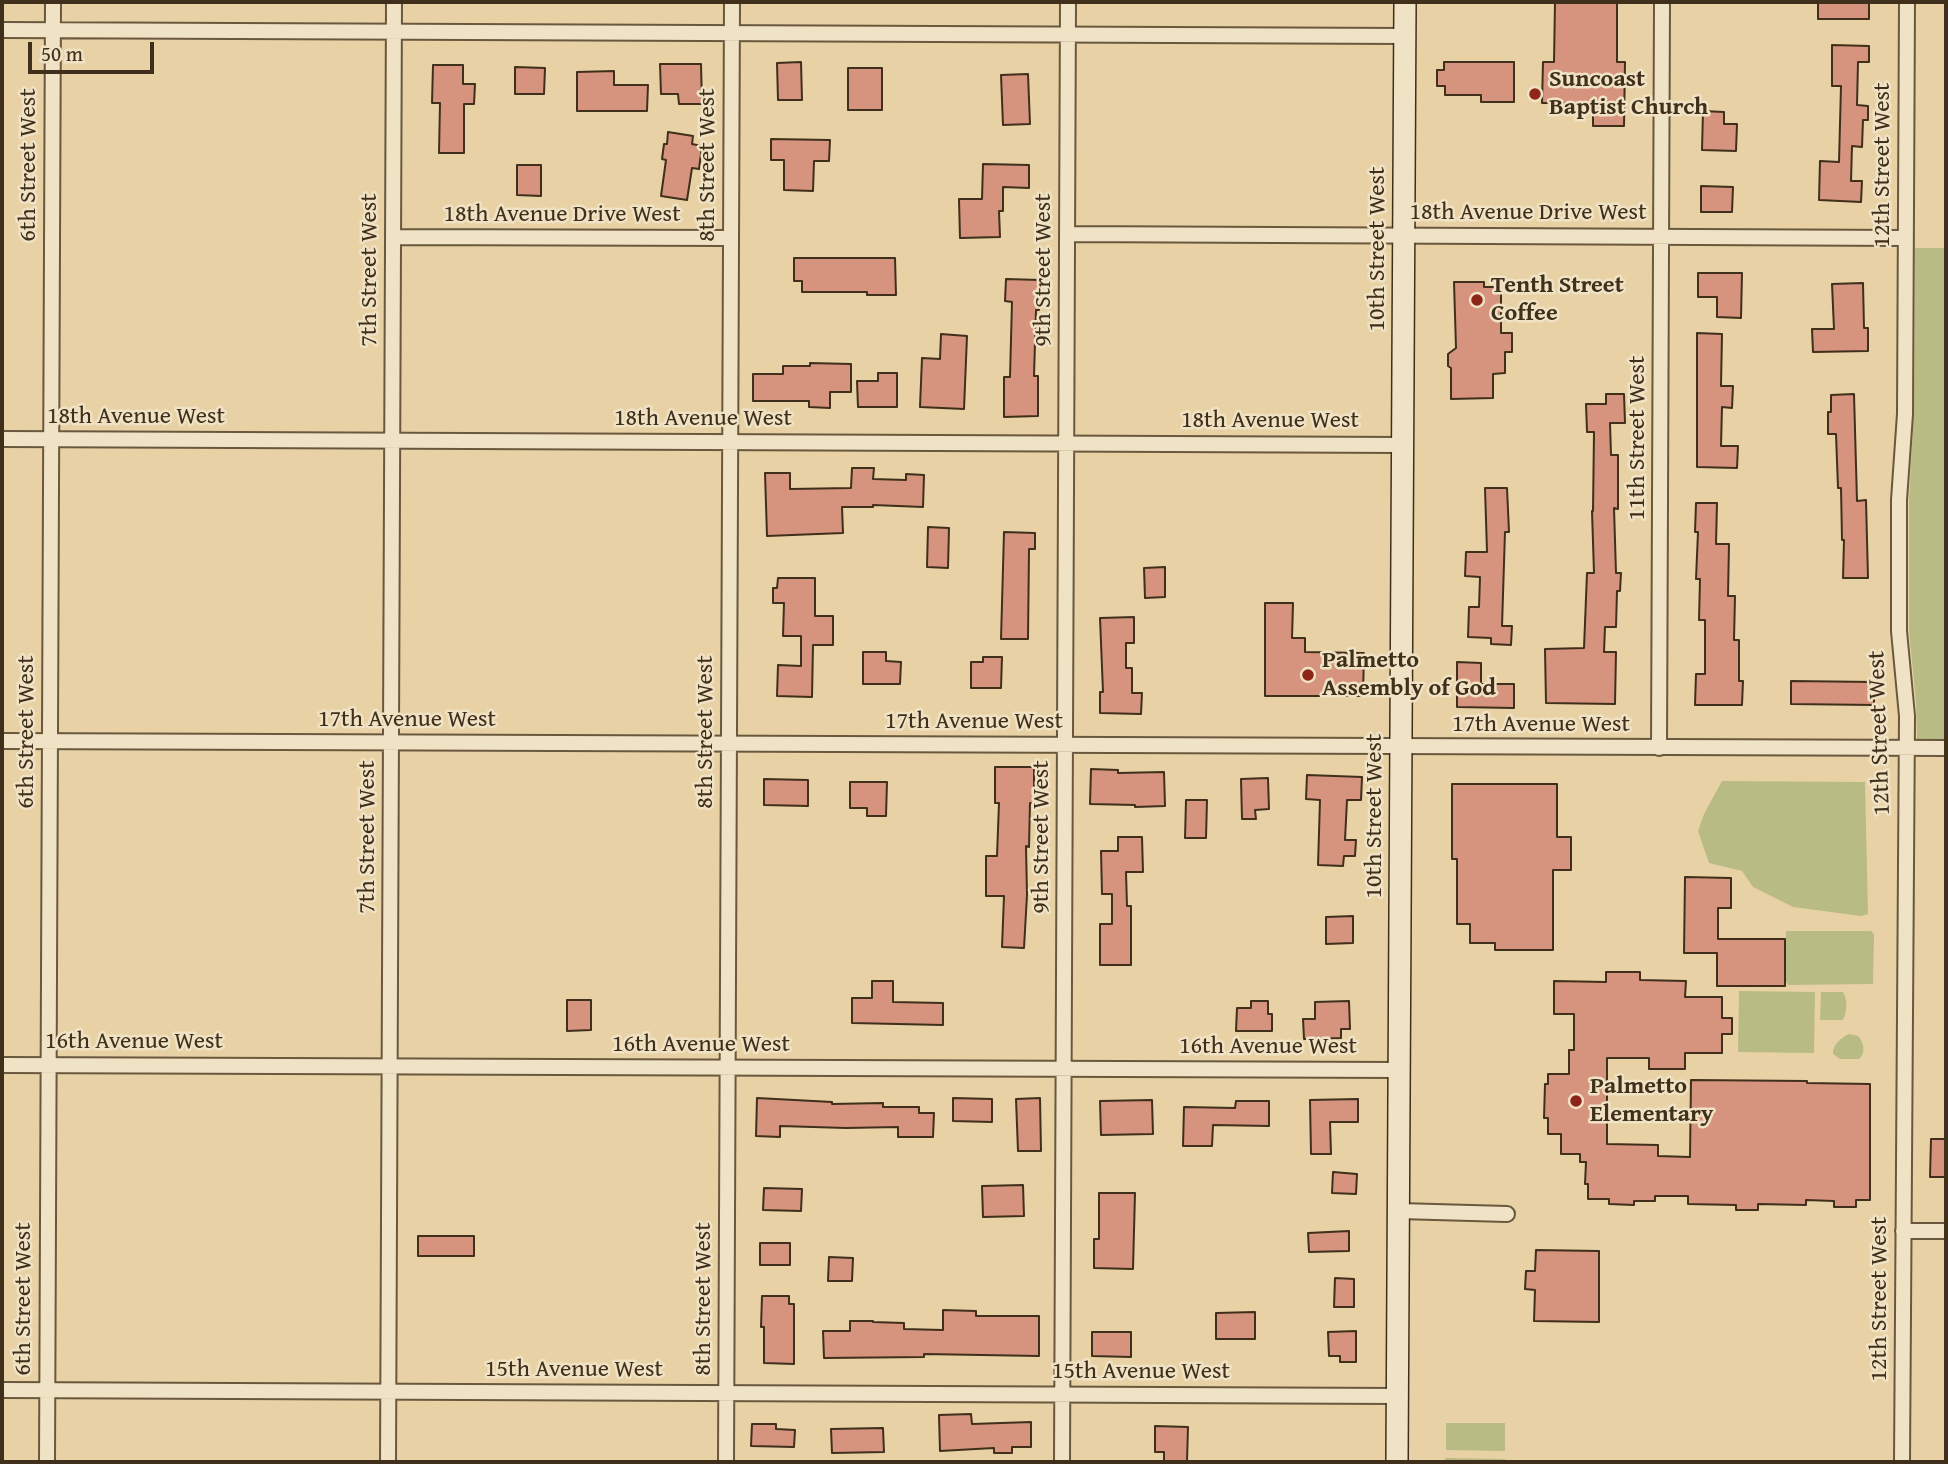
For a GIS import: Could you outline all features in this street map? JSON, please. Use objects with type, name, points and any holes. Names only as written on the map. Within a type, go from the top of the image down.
[{"type":"street","name":"6th Street West","points":[[47,1462],[52,2]]},
{"type":"street","name":"7th Street West","points":[[388,1462],[394,2]]},
{"type":"street","name":"8th Street West","points":[[726,1462],[732,2]]},
{"type":"street","name":"9th Street West","points":[[1062,1462],[1068,2]]},
{"type":"street","name":"10th Street West","points":[[1397,1462],[1405,2]]},
{"type":"street","name":"11th Street West","points":[[1659,748],[1662,2]]},
{"type":"street","name":"12th Street West","points":[[1902,1462],[1907,702],[1899,631],[1899,500],[1905,414],[1907,2]]},
{"type":"street","points":[[2,30],[1405,36]]},
{"type":"street","name":"18th Avenue Drive West","points":[[1067,234],[1905,238]]},
{"type":"street","name":"18th Avenue Drive West","points":[[393,237],[731,238]]},
{"type":"street","name":"18th Avenue West","points":[[2,439],[1403,445]]},
{"type":"street","name":"17th Avenue West","points":[[2,741],[1946,748]]},
{"type":"street","name":"16th Avenue West","points":[[2,1065],[1399,1070]]},
{"type":"street","points":[[1399,1212],[1507,1214]]},
{"type":"street","points":[[1903,1231],[1946,1231]]},
{"type":"street","name":"15th Avenue West","points":[[2,1390],[1397,1396]]},
{"type":"green space","points":[[1915,248],[1946,248],[1946,740],[1917,739],[1909,631]]},
{"type":"green space","points":[[1722,781],[1865,782],[1868,914],[1861,916],[1793,907],[1753,887],[1742,871],[1709,863],[1698,831]]},
{"type":"green space","points":[[1786,931],[1871,931],[1874,934],[1873,984],[1788,985],[1785,980]]},
{"type":"green space","points":[[1739,991],[1815,992],[1814,1053],[1738,1052]]},
{"type":"green space","points":[[1821,992],[1843,992],[1846,1006],[1843,1020],[1820,1020]]},
{"type":"green space","points":[[1849,1034],[1858,1036],[1862,1041],[1863,1051],[1859,1059],[1840,1059],[1833,1054],[1836,1045]]},
{"type":"green space","points":[[1446,1423],[1505,1423],[1505,1451],[1446,1450]]},
{"type":"green space","points":[[1445,1458],[1505,1459],[1505,1462],[1445,1462]]},
{"type":"building","points":[[1555,2],[1617,2],[1617,62],[1625,62],[1624,126],[1593,126],[1593,103],[1542,103],[1543,62],[1554,62]]},
{"type":"building","points":[[1818,2],[1869,2],[1869,19],[1818,19]]},
{"type":"building","points":[[1832,45],[1869,46],[1869,62],[1858,62],[1857,105],[1868,106],[1868,120],[1863,120],[1862,147],[1852,146],[1851,181],[1862,181],[1861,202],[1819,200],[1820,161],[1839,162],[1841,86],[1832,86]]},
{"type":"building","points":[[801,62],[802,100],[778,100],[777,63]]},
{"type":"building","points":[[1444,62],[1514,62],[1514,102],[1481,102],[1481,95],[1445,95],[1445,86],[1437,86],[1437,70],[1444,70]]},
{"type":"building","points":[[660,64],[701,64],[702,104],[679,104],[678,94],[661,94]]},
{"type":"building","points":[[433,65],[463,65],[463,84],[475,84],[474,104],[464,104],[464,153],[439,153],[440,103],[432,103]]},
{"type":"building","points":[[515,67],[545,68],[544,94],[515,94]]},
{"type":"building","points":[[848,68],[882,68],[882,110],[848,110]]},
{"type":"building","points":[[614,71],[614,85],[648,85],[647,111],[577,111],[577,72]]},
{"type":"building","points":[[1028,74],[1030,124],[1003,125],[1001,75]]},
{"type":"building","points":[[1703,111],[1724,112],[1724,124],[1737,124],[1736,151],[1702,150]]},
{"type":"building","points":[[668,132],[693,136],[692,144],[702,146],[699,169],[692,168],[687,200],[661,196],[666,160],[662,159]]},
{"type":"building","points":[[771,139],[830,140],[829,161],[814,161],[813,191],[784,190],[784,160],[771,160]]},
{"type":"building","points":[[983,164],[1029,165],[1029,188],[1003,187],[1003,211],[999,211],[1000,237],[960,238],[959,199],[982,199]]},
{"type":"building","points":[[517,165],[541,165],[541,196],[517,195]]},
{"type":"building","points":[[1701,186],[1733,187],[1732,212],[1701,212]]},
{"type":"building","points":[[794,258],[895,258],[896,295],[802,292],[802,281],[794,281]]},
{"type":"building","points":[[1698,273],[1742,273],[1741,318],[1717,317],[1717,297],[1698,297]]},
{"type":"building","points":[[1006,279],[1040,280],[1039,310],[1036,310],[1034,376],[1038,376],[1038,416],[1004,417],[1004,377],[1010,377],[1012,302],[1005,301]]},
{"type":"building","points":[[1454,282],[1484,282],[1484,287],[1501,287],[1501,333],[1512,333],[1512,352],[1505,352],[1505,373],[1493,374],[1493,398],[1451,399],[1448,354],[1456,348]]},
{"type":"building","points":[[1863,283],[1864,328],[1868,328],[1868,351],[1813,352],[1812,329],[1834,329],[1832,284]]},
{"type":"building","points":[[1697,333],[1722,334],[1721,386],[1733,386],[1732,408],[1722,407],[1721,446],[1738,446],[1737,468],[1697,467]]},
{"type":"building","points":[[941,334],[967,336],[964,409],[920,407],[922,358],[940,359]]},
{"type":"building","points":[[810,363],[851,364],[851,392],[830,392],[830,408],[809,407],[809,401],[753,401],[753,374],[783,374],[783,366],[810,366]]},
{"type":"building","points":[[878,373],[897,373],[897,407],[858,407],[857,381],[878,381]]},
{"type":"building","points":[[1606,394],[1624,394],[1625,423],[1610,423],[1611,455],[1618,455],[1618,509],[1614,508],[1616,573],[1621,573],[1620,591],[1617,591],[1616,627],[1605,627],[1604,652],[1616,652],[1615,704],[1546,703],[1545,649],[1584,648],[1587,573],[1594,573],[1594,432],[1587,432],[1586,404],[1606,404]]},
{"type":"building","points":[[1854,394],[1857,501],[1866,500],[1868,578],[1843,578],[1844,540],[1836,434],[1828,434],[1831,395]]},
{"type":"building","points":[[852,468],[874,468],[873,479],[906,480],[906,474],[924,475],[923,507],[842,507],[843,533],[767,536],[765,473],[790,473],[790,489],[851,488]]},
{"type":"building","points":[[1485,488],[1507,488],[1509,532],[1505,532],[1502,626],[1512,626],[1511,645],[1491,644],[1491,638],[1468,637],[1469,607],[1479,607],[1480,577],[1465,576],[1466,552],[1487,552]]},
{"type":"building","points":[[1696,503],[1717,503],[1716,544],[1729,544],[1728,596],[1735,596],[1734,640],[1739,640],[1739,681],[1743,681],[1742,705],[1695,705],[1696,674],[1705,674],[1705,620],[1699,620],[1700,579],[1696,579]]},
{"type":"building","points":[[928,527],[949,528],[948,568],[927,567]]},
{"type":"building","points":[[1004,532],[1035,533],[1035,549],[1029,549],[1028,639],[1001,639]]},
{"type":"building","points":[[1165,567],[1165,597],[1145,598],[1144,568]]},
{"type":"building","points":[[778,578],[815,578],[815,616],[833,616],[833,645],[813,645],[812,697],[777,696],[778,665],[801,666],[801,636],[783,636],[784,603],[773,603],[773,588],[777,588]]},
{"type":"building","points":[[1265,603],[1293,603],[1292,638],[1305,638],[1305,652],[1364,653],[1363,696],[1265,696]]},
{"type":"building","points":[[1134,617],[1134,643],[1126,643],[1126,668],[1132,668],[1132,693],[1142,693],[1141,714],[1100,713],[1100,692],[1103,692],[1100,618]]},
{"type":"building","points":[[863,652],[886,652],[886,661],[901,662],[900,684],[863,684]]},
{"type":"building","points":[[983,657],[1002,657],[1001,688],[971,688],[971,662],[983,662]]},
{"type":"building","points":[[1457,662],[1481,663],[1481,684],[1514,684],[1514,708],[1457,707]]},
{"type":"building","points":[[1791,681],[1874,682],[1874,705],[1791,704]]},
{"type":"building","points":[[995,767],[1034,767],[1034,803],[1030,803],[1029,847],[1026,846],[1024,948],[1002,947],[1004,896],[986,896],[986,856],[997,856],[999,803],[995,803]]},
{"type":"building","points":[[1091,769],[1118,770],[1118,773],[1164,772],[1165,806],[1090,804]]},
{"type":"building","points":[[1307,775],[1362,777],[1361,800],[1347,800],[1345,840],[1356,840],[1355,856],[1344,856],[1343,866],[1318,865],[1320,800],[1306,799]]},
{"type":"building","points":[[1268,778],[1269,809],[1255,810],[1256,819],[1242,819],[1241,779]]},
{"type":"building","points":[[764,779],[808,780],[808,806],[764,805]]},
{"type":"building","points":[[850,782],[887,782],[886,816],[867,816],[867,808],[850,808]]},
{"type":"building","points":[[1452,784],[1557,784],[1557,837],[1571,837],[1571,870],[1553,870],[1553,950],[1495,950],[1495,943],[1470,943],[1470,924],[1457,924],[1457,859],[1452,859]]},
{"type":"building","points":[[1186,800],[1207,800],[1206,838],[1185,838]]},
{"type":"building","points":[[1118,837],[1142,837],[1143,872],[1126,872],[1127,906],[1131,906],[1131,965],[1100,965],[1100,924],[1112,924],[1112,894],[1102,894],[1101,851],[1118,851]]},
{"type":"building","points":[[1685,877],[1731,878],[1731,908],[1718,908],[1718,939],[1785,939],[1785,986],[1717,986],[1717,953],[1684,953]]},
{"type":"building","points":[[1353,916],[1353,943],[1326,944],[1326,917]]},
{"type":"building","name":"Palmetto Elementary","points":[[1606,972],[1640,972],[1640,980],[1686,981],[1685,997],[1722,997],[1722,1018],[1732,1018],[1732,1034],[1722,1034],[1722,1053],[1685,1053],[1685,1069],[1649,1069],[1649,1058],[1607,1058],[1607,1144],[1658,1145],[1658,1156],[1690,1157],[1691,1080],[1870,1084],[1870,1200],[1856,1200],[1856,1207],[1834,1207],[1834,1201],[1806,1200],[1806,1205],[1758,1204],[1758,1210],[1736,1210],[1736,1205],[1688,1204],[1688,1196],[1655,1196],[1655,1201],[1634,1201],[1634,1205],[1609,1204],[1609,1199],[1588,1199],[1588,1184],[1585,1184],[1586,1162],[1580,1162],[1580,1154],[1561,1154],[1561,1134],[1548,1134],[1548,1118],[1544,1118],[1545,1084],[1548,1084],[1548,1074],[1569,1074],[1569,1050],[1574,1050],[1574,1014],[1554,1014],[1554,981],[1606,982]]},
{"type":"building","points":[[872,981],[893,981],[893,1002],[943,1003],[943,1025],[852,1023],[852,998],[872,998]]},
{"type":"building","points":[[567,1000],[591,1000],[591,1030],[567,1031]]},
{"type":"building","points":[[1251,1001],[1268,1001],[1268,1014],[1272,1014],[1272,1031],[1236,1031],[1237,1008],[1251,1008]]},
{"type":"building","points":[[1349,1001],[1350,1029],[1341,1029],[1341,1038],[1304,1039],[1303,1019],[1315,1019],[1315,1002]]},
{"type":"building","points":[[757,1098],[919,1107],[919,1113],[934,1113],[933,1137],[898,1137],[898,1127],[780,1126],[780,1137],[756,1136]]},
{"type":"building","points":[[953,1098],[992,1099],[992,1122],[953,1121]]},
{"type":"building","points":[[1040,1098],[1041,1151],[1018,1151],[1016,1099]]},
{"type":"building","points":[[1358,1099],[1358,1122],[1330,1122],[1331,1154],[1311,1154],[1310,1100]]},
{"type":"building","points":[[1152,1100],[1153,1134],[1101,1135],[1100,1101]]},
{"type":"building","points":[[1236,1101],[1269,1101],[1269,1126],[1213,1125],[1212,1146],[1183,1146],[1184,1107],[1235,1108]]},
{"type":"building","points":[[1931,1139],[1946,1139],[1946,1177],[1930,1177]]},
{"type":"building","points":[[1333,1172],[1357,1174],[1356,1194],[1332,1193]]},
{"type":"building","points":[[1023,1185],[1024,1216],[983,1217],[982,1186]]},
{"type":"building","points":[[764,1188],[802,1189],[801,1211],[763,1210]]},
{"type":"building","points":[[1099,1193],[1135,1193],[1133,1269],[1094,1268],[1094,1239],[1099,1239]]},
{"type":"building","points":[[1349,1231],[1349,1251],[1309,1252],[1308,1233]]},
{"type":"building","points":[[418,1236],[474,1236],[474,1256],[418,1256]]},
{"type":"building","points":[[760,1243],[790,1243],[790,1265],[760,1265]]},
{"type":"building","points":[[1536,1250],[1599,1251],[1599,1322],[1534,1321],[1535,1290],[1525,1289],[1526,1271],[1535,1271]]},
{"type":"building","points":[[829,1257],[853,1258],[852,1281],[828,1281]]},
{"type":"building","points":[[1335,1278],[1354,1279],[1354,1307],[1334,1307]]},
{"type":"building","points":[[762,1296],[789,1296],[789,1304],[794,1304],[794,1364],[764,1363]]},
{"type":"building","points":[[943,1310],[976,1311],[976,1316],[1039,1316],[1039,1356],[924,1354],[924,1357],[824,1358],[823,1331],[850,1331],[850,1321],[904,1323],[904,1329],[943,1330]]},
{"type":"building","points":[[1255,1312],[1255,1339],[1216,1339],[1216,1313]]},
{"type":"building","points":[[1356,1331],[1356,1362],[1340,1362],[1340,1356],[1329,1356],[1328,1332]]},
{"type":"building","points":[[1092,1332],[1131,1332],[1131,1357],[1092,1356]]},
{"type":"building","points":[[971,1414],[972,1424],[1031,1422],[1031,1447],[1012,1447],[1012,1453],[994,1453],[994,1448],[940,1451],[939,1415]]},
{"type":"building","points":[[752,1424],[776,1424],[776,1429],[795,1430],[794,1447],[751,1446]]},
{"type":"building","points":[[1155,1426],[1188,1427],[1187,1462],[1164,1462],[1164,1452],[1155,1452]]},
{"type":"building","points":[[883,1428],[884,1452],[832,1453],[831,1429]]},
{"type":"place","name":"Suncoast Baptist Church","points":[[1535,94]]},
{"type":"place","name":"Tenth Street Coffee","points":[[1477,300]]},
{"type":"place","name":"Palmetto Assembly of God","points":[[1308,675]]},
{"type":"place","name":"Palmetto Elementary","points":[[1576,1101]]}]
